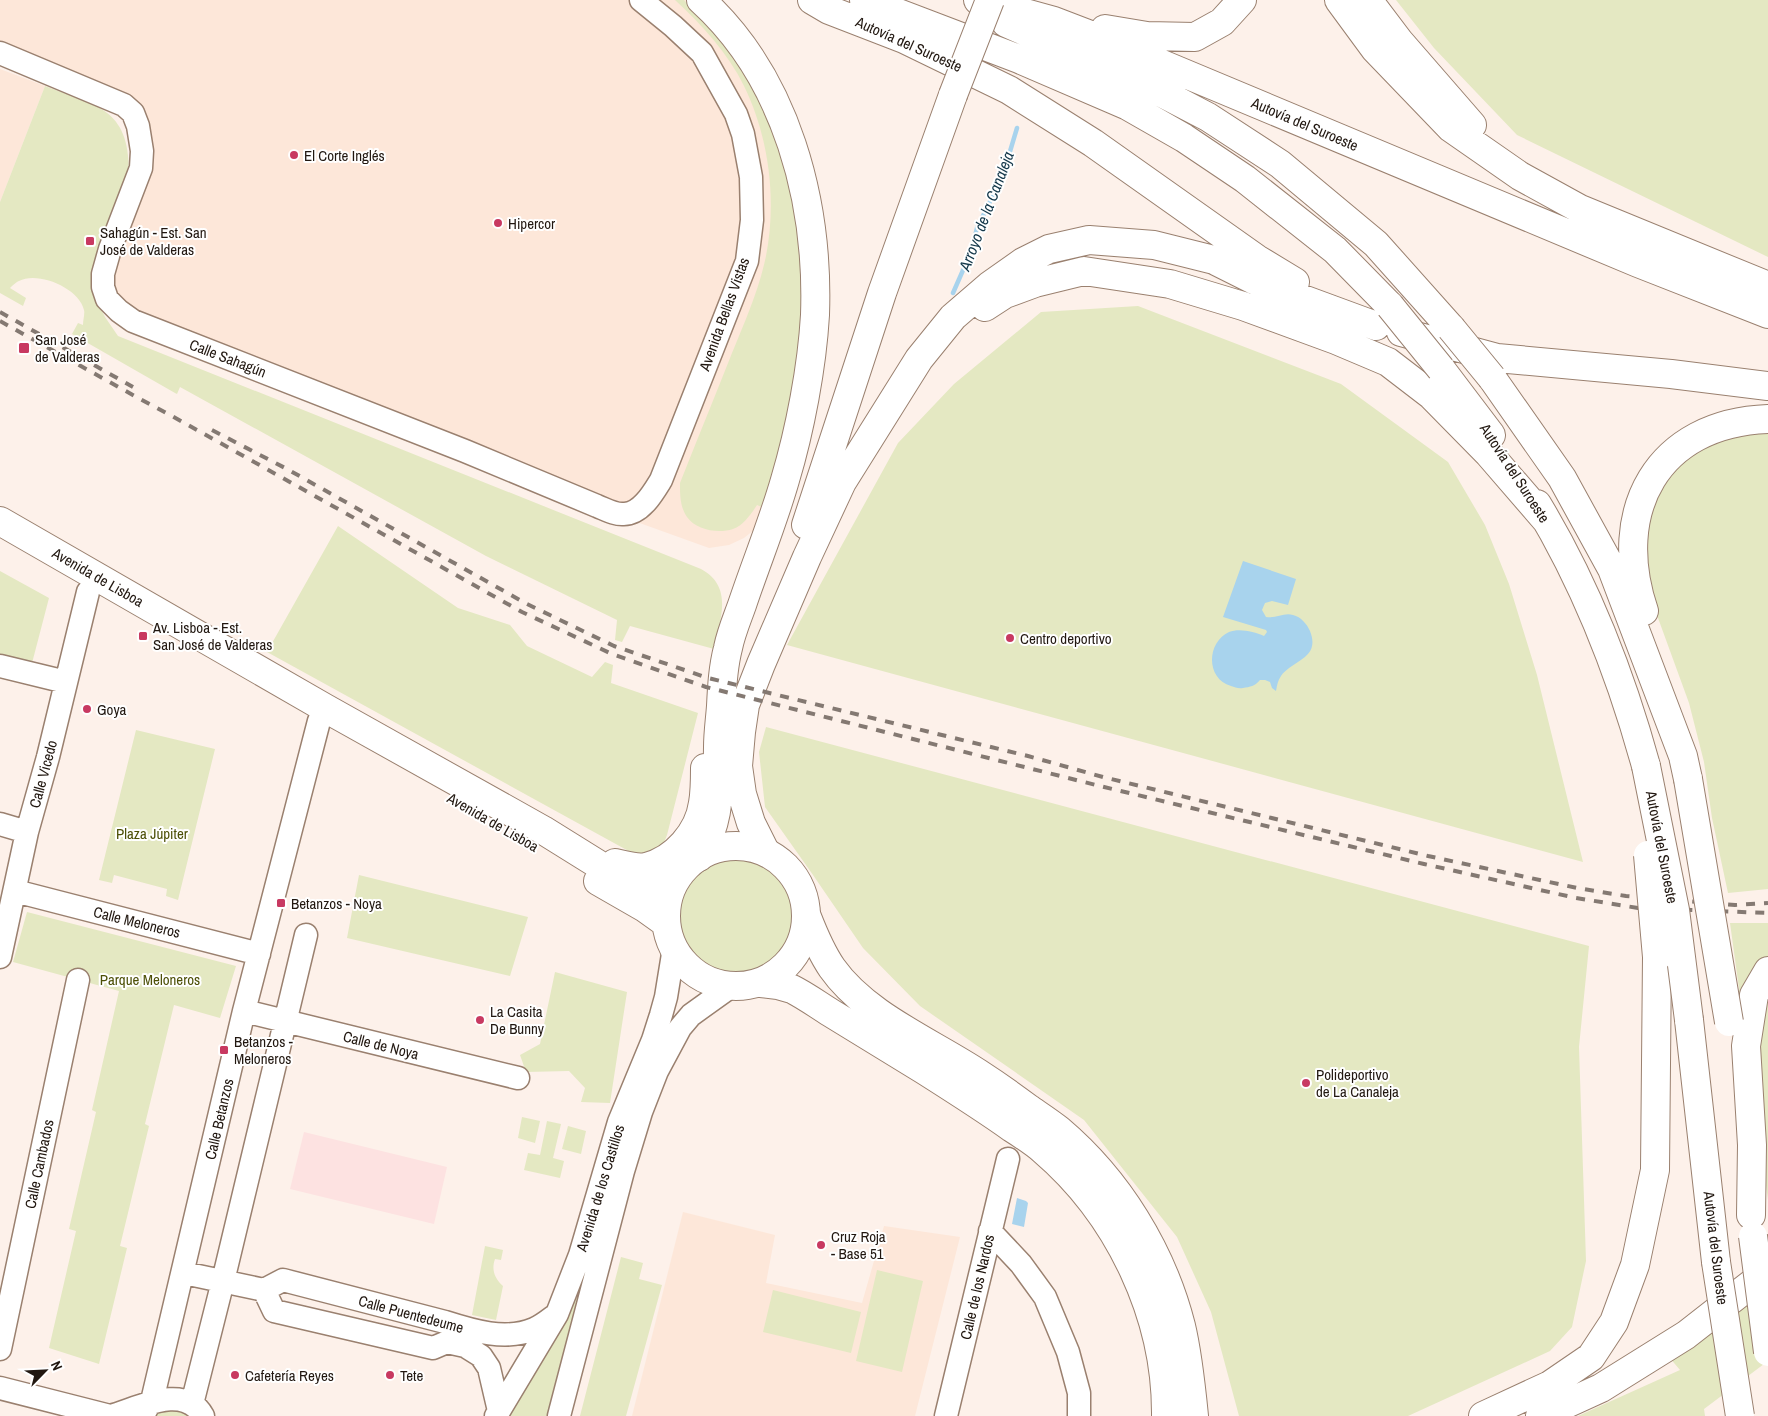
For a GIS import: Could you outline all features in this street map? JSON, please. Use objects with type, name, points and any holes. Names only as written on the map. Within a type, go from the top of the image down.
[{"type":"main road","points":[[699,857],[710,836],[718,806],[720,696],[728,646],[790,463],[809,376],[814,315],[814,281],[809,213],[801,173],[786,124],[765,83],[742,46],[701,0]]},
{"type":"main road","name":"Autovía del Suroeste","points":[[812,0],[829,10],[904,39],[1009,90],[1093,143],[1256,259],[1312,293],[1383,316],[1497,358],[1670,374],[1768,386]]},
{"type":"main road","name":"Autovía del Suroeste","points":[[864,0],[1019,59],[1136,110],[1184,138],[1245,179],[1335,250],[1383,316],[1441,368],[1510,460],[1546,520],[1576,576],[1621,683],[1646,766],[1675,910],[1716,1262],[1740,1416]]},
{"type":"main road","points":[[959,0],[1139,81],[1208,117],[1280,164],[1376,244],[1451,328],[1492,378],[1562,478],[1612,570],[1685,768]]},
{"type":"main road","name":"Autovía del Suroeste","points":[[978,0],[1054,21],[1114,44],[1628,259],[1768,314]]},
{"type":"main road","points":[[761,664],[782,590],[805,529],[882,292],[953,95],[990,0]]},
{"type":"main road","points":[[1340,0],[1375,49],[1451,128],[1520,176],[1580,209],[1768,286]]},
{"type":"main road","points":[[1368,0],[1399,41],[1475,128],[1580,209]]},
{"type":"main road","points":[[1054,21],[1148,36],[1195,37],[1222,22],[1241,1]]},
{"type":"main road","points":[[765,851],[751,823],[742,794],[738,766],[740,732],[745,705],[807,557],[842,482],[919,359],[953,317],[990,286],[1023,262],[1049,249],[1089,240],[1154,244],[1214,260],[1262,284],[1383,316]]},
{"type":"main road","points":[[919,359],[975,313],[1005,294],[1035,282],[1084,271],[1170,284],[1243,306],[1336,340],[1388,362],[1432,395],[1489,454],[1546,520]]},
{"type":"main road","points":[[543,830],[592,854],[631,867],[645,867],[675,852],[686,841],[700,817],[704,804],[707,732],[712,718],[721,703],[760,592],[831,405],[882,292]]},
{"type":"main road","points":[[1768,419],[1754,420],[1717,429],[1690,441],[1673,453],[1659,468],[1647,486],[1634,522],[1632,545],[1634,572],[1641,601],[1682,721],[1685,768],[1729,1022],[1734,1085],[1768,1352]]},
{"type":"main road","name":"Avenida de Lisboa","points":[[0,521],[322,714],[378,756],[645,908],[670,936]]},
{"type":"main road","name":"Avenida de Lisboa","points":[[0,541],[88,592],[543,830],[604,868],[629,879],[644,883],[657,884],[674,880]]},
{"type":"main road","points":[[1483,1416],[1550,1385],[1592,1357],[1614,1322],[1636,1264],[1655,1170],[1657,957],[1646,825],[1646,766]]},
{"type":"main road","points":[[1166,1416],[1166,1389],[1160,1351],[1139,1281],[1116,1239],[1075,1182],[1043,1150],[967,1098],[792,989],[761,983],[730,987],[711,982],[692,971],[682,962],[670,936],[666,906],[674,880],[688,864],[719,847],[742,845],[765,851],[787,867],[794,876],[806,902],[807,917],[822,953],[833,970],[853,991],[889,1020],[978,1073],[1059,1130],[1101,1172],[1137,1222],[1156,1256],[1171,1293],[1181,1326],[1194,1416]]},
{"type":"main road","points":[[761,983],[776,974],[798,950],[807,917]]},
{"type":"main road","points":[[1752,1225],[1752,1145],[1746,1046],[1754,996],[1768,971]]},
{"type":"main road","points":[[1540,1416],[1601,1388],[1686,1335],[1768,1271]]},
{"type":"street","name":"Avenida Bellas Vistas","points":[[641,0],[702,53],[736,114],[743,134],[751,177],[752,220],[747,261],[661,480]]},
{"type":"street","name":"Calle Sahagún","points":[[0,53],[124,104],[133,113],[138,126],[142,151],[141,168],[110,249],[103,274],[103,287],[107,299],[119,312],[138,323],[465,451],[618,514],[626,515],[635,511],[653,493],[661,480]]},
{"type":"street","name":"Calle Vicedo","points":[[0,957],[27,832],[88,592]]},
{"type":"street","points":[[0,666],[66,682]]},
{"type":"street","name":"Calle Betanzos","points":[[148,1409],[184,1273],[244,1011],[322,714]]},
{"type":"street","points":[[0,824],[27,832]]},
{"type":"street","name":"Calle Meloneros","points":[[15,891],[259,954]]},
{"type":"street","points":[[0,1388],[110,1416],[131,1410],[148,1409],[174,1399],[198,1410],[223,1281],[306,934]]},
{"type":"street","name":"Avenida de los Castillos","points":[[498,1414],[557,1314],[585,1241],[619,1122],[661,1015],[666,997],[670,936]]},
{"type":"street","name":"Calle Cambados","points":[[0,1349],[78,980]]},
{"type":"street","name":"Avenida de los Castillos","points":[[559,1416],[623,1171],[641,1112],[672,1042],[686,1021],[702,1006],[730,987]]},
{"type":"street","name":"Calle de Noya","points":[[244,1011],[518,1078]]},
{"type":"street","name":"Calle de los Nardos","points":[[946,1416],[1008,1158]]},
{"type":"street","points":[[990,1231],[1021,1264],[1045,1297],[1070,1360],[1079,1393],[1078,1416]]},
{"type":"street","points":[[184,1273],[264,1290]]},
{"type":"street","name":"Calle Puentedeume","points":[[498,1414],[489,1368],[481,1356],[446,1332],[283,1280],[264,1290],[274,1311],[433,1348],[446,1332],[470,1330],[513,1335],[535,1329],[557,1314]]},
{"type":"shaded area","points":[[0,0],[701,0],[785,124],[764,522],[744,538],[729,545],[709,548],[634,521],[107,299],[141,168],[133,113],[0,53]]},
{"type":"shaded area","points":[[0,69],[45,86],[0,202]]},
{"type":"shaded area","points":[[304,1132],[447,1167],[434,1224],[290,1189]]},
{"type":"shaded area","points":[[683,1212],[775,1235],[766,1283],[862,1303],[884,1226],[960,1237],[915,1416],[632,1416]]},
{"type":"green space","points":[[675,0],[684,0],[718,36],[736,60],[757,95],[774,133],[787,173],[796,215],[801,258],[803,301],[801,343],[796,383],[766,509],[757,505],[741,525],[733,529],[721,531],[702,528],[687,517],[680,496],[680,483],[760,281],[766,256],[771,213],[769,169],[760,126],[738,74],[714,40]]},
{"type":"green space","points":[[1396,0],[1768,0],[1768,257],[1517,135],[1434,48]]},
{"type":"green space","points":[[45,86],[95,105],[117,122],[124,135],[128,152],[129,174],[96,299],[118,336],[701,569],[711,576],[718,585],[721,594],[721,615],[714,649],[630,626],[622,642],[615,640],[617,620],[486,556],[180,387],[177,394],[175,393],[72,334],[78,323],[83,325],[84,312],[81,302],[66,289],[47,280],[36,278],[27,278],[19,281],[10,288],[26,298],[23,306],[0,293],[0,202]]},
{"type":"green space","points":[[1138,306],[1341,384],[1448,462],[1485,525],[1509,584],[1537,675],[1583,862],[787,645],[898,443],[954,384],[1041,312]]},
{"type":"green space","points":[[1768,430],[1768,889],[1728,893],[1712,818],[1704,762],[1689,703],[1654,607],[1642,557],[1654,494],[1680,462],[1708,443],[1730,434]]},
{"type":"green space","points":[[338,526],[458,608],[510,625],[527,646],[592,677],[605,662],[613,665],[611,683],[698,713],[667,835],[659,849],[645,854],[634,854],[267,652]]},
{"type":"green space","points":[[0,571],[49,598],[31,667],[0,659]]},
{"type":"green space","name":"Polideportivo de La Canaleja","points":[[766,727],[1589,946],[1579,1047],[1586,1261],[1572,1327],[1550,1351],[1408,1416],[1239,1416],[1211,1312],[1177,1237],[1084,1120],[920,1006],[863,948],[765,807],[759,752]]},
{"type":"green space","name":"Plaza Júpiter","points":[[136,730],[215,749],[178,900],[166,896],[167,889],[114,875],[112,883],[99,880]]},
{"type":"green space","points":[[736,860],[747,861],[757,865],[775,877],[787,895],[791,905],[791,927],[787,937],[775,955],[757,967],[747,971],[736,972],[725,971],[715,967],[697,955],[685,937],[681,927],[680,916],[681,905],[685,895],[697,877],[715,865],[725,861]]},
{"type":"green space","points":[[359,875],[528,917],[510,976],[347,938]]},
{"type":"green space","name":"Parque Meloneros","points":[[27,912],[236,966],[220,1018],[174,1005],[145,1124],[149,1126],[120,1246],[127,1248],[99,1364],[49,1348],[76,1231],[69,1229],[96,1112],[92,1110],[119,991],[13,962]]},
{"type":"green space","points":[[1730,923],[1768,923],[1768,1200]]},
{"type":"green space","points":[[555,972],[627,992],[610,1103],[581,1102],[585,1088],[569,1071],[526,1072],[520,1055],[540,1044]]},
{"type":"green space","points":[[522,1117],[540,1121],[535,1143],[518,1138]]},
{"type":"green space","points":[[547,1121],[561,1124],[553,1158],[564,1161],[560,1178],[524,1170],[528,1153],[540,1155]]},
{"type":"green space","points":[[568,1126],[586,1131],[581,1154],[562,1149]]},
{"type":"green space","points":[[485,1246],[503,1250],[501,1260],[495,1259],[493,1267],[496,1277],[503,1286],[496,1320],[472,1315]]},
{"type":"green space","points":[[593,1250],[550,1416],[505,1416]]},
{"type":"green space","points":[[621,1257],[643,1263],[639,1279],[662,1285],[626,1416],[580,1416]]},
{"type":"green space","points":[[877,1270],[923,1281],[902,1372],[856,1361]]},
{"type":"green space","points":[[1768,1278],[1768,1361],[1704,1409],[1705,1416],[1578,1416],[1680,1370],[1669,1357]]},
{"type":"green space","points":[[773,1290],[861,1312],[851,1353],[763,1332]]},
{"type":"green space","points":[[168,1406],[193,1416],[146,1416]]},
{"type":"water","points":[[1243,561],[1296,579],[1288,605],[1272,601],[1265,603],[1262,610],[1266,617],[1290,614],[1299,617],[1310,631],[1312,648],[1304,658],[1281,676],[1276,691],[1272,688],[1270,682],[1265,680],[1260,680],[1246,688],[1231,686],[1223,682],[1213,669],[1213,652],[1221,637],[1229,632],[1242,630],[1264,636],[1267,632],[1266,630],[1223,617]]},
{"type":"water","points":[[1017,1198],[1028,1203],[1024,1227],[1012,1224]]},
{"type":"waterway","name":"Arroyo de la Canaleja","points":[[953,293],[971,252],[977,228],[1003,175],[1017,128]]},
{"type":"railway","points":[[0,312],[133,387]]},
{"type":"railway","points":[[0,321],[522,612],[612,654],[706,687],[1100,786],[1424,864],[1576,898],[1638,908],[1768,913]]},
{"type":"railway","points":[[212,430],[287,469],[527,604],[614,646],[708,678],[1428,856],[1577,888],[1626,896],[1735,905],[1768,903]]},
{"type":"place","name":"El Corte Inglés","points":[[294,155]]},
{"type":"place","name":"Hipercor","points":[[498,223]]},
{"type":"place","name":"Sahagún - Est. San José de Valderas","points":[[90,241]]},
{"type":"place","name":"San José de Valderas","points":[[24,348]]},
{"type":"place","name":"Av. Lisboa - Est. San José de Valderas","points":[[143,636]]},
{"type":"place","name":"Centro deportivo","points":[[1010,638]]},
{"type":"place","name":"Goya","points":[[87,709]]},
{"type":"place","name":"Betanzos - Noya","points":[[281,903]]},
{"type":"place","name":"La Casita De Bunny","points":[[480,1020]]},
{"type":"place","name":"Betanzos - Meloneros","points":[[224,1050]]},
{"type":"place","name":"Polideportivo de La Canaleja","points":[[1306,1083]]},
{"type":"place","name":"Cruz Roja - Base 51","points":[[821,1245]]},
{"type":"place","name":"Cafetería Reyes","points":[[235,1375]]},
{"type":"place","name":"Tete","points":[[390,1375]]}]
